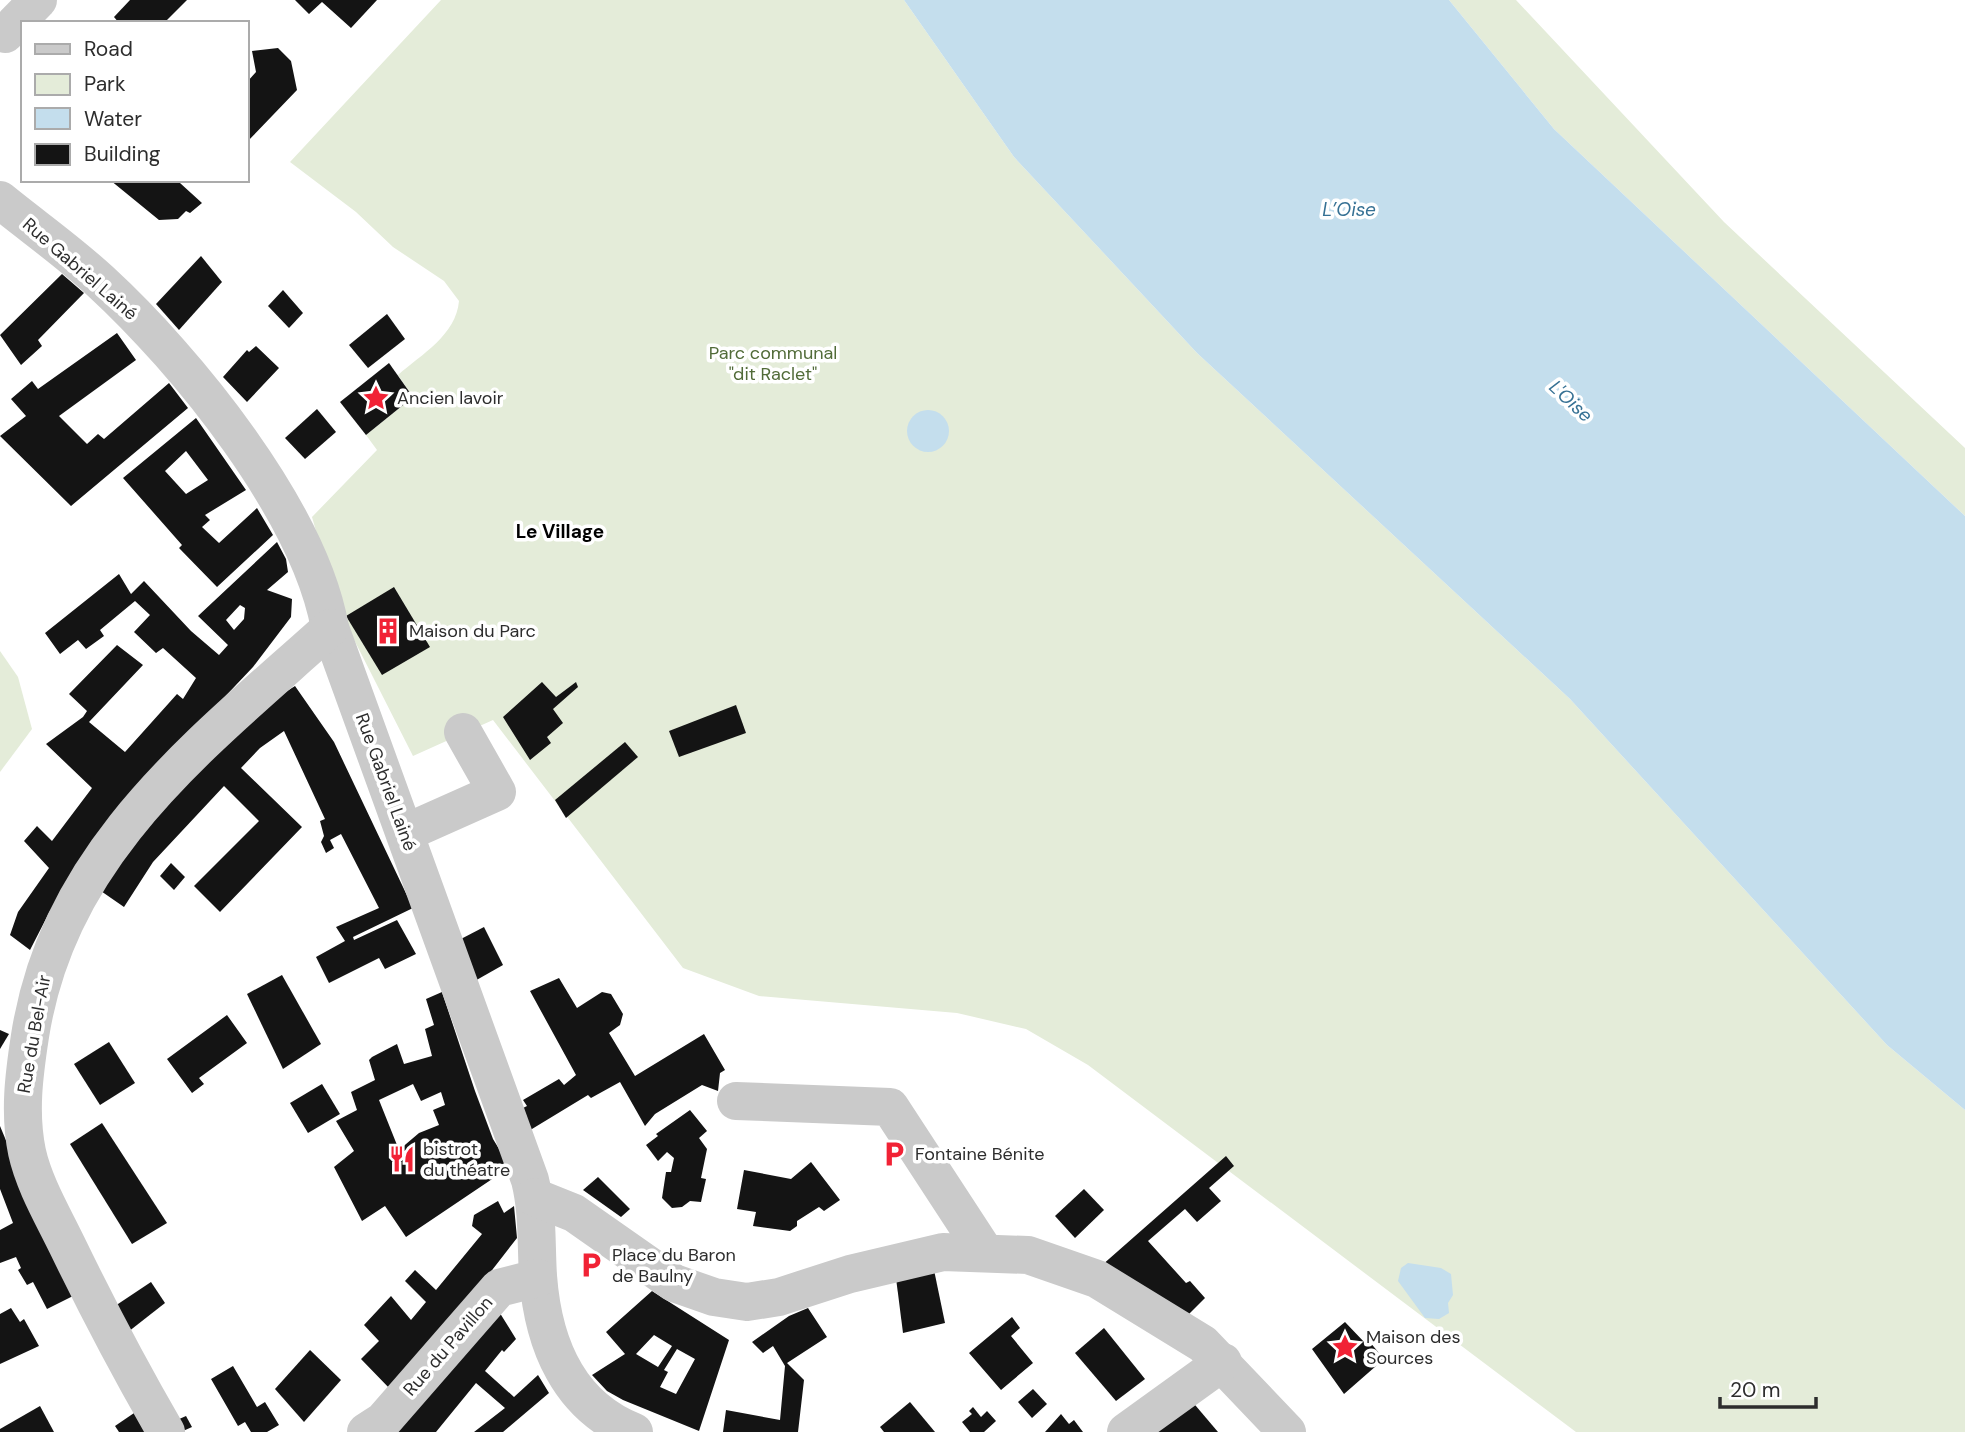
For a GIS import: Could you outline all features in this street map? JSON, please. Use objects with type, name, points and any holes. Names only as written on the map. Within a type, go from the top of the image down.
[{"type":"street","points":[[2,36],[38,0]]},
{"type":"street","name":"Rue Gabriel Lainé","points":[[0,200],[98,279],[136,315],[206,399],[252,460],[295,528],[318,576],[330,628],[534,1198],[538,1278],[547,1330],[571,1384],[597,1414],[634,1432]]},
{"type":"street","name":"Rue du Bel-Air","points":[[166,1432],[114,1342],[48,1206],[11,1100],[48,956],[98,864],[130,818],[170,773],[330,628]]},
{"type":"street","points":[[405,833],[497,792],[463,732]]},
{"type":"street","points":[[736,1101],[890,1107],[985,1251]]},
{"type":"street","points":[[534,1198],[574,1213],[674,1283],[714,1297],[747,1302],[779,1297],[902,1261],[943,1252],[985,1251],[1028,1255],[1097,1279],[1203,1344],[1287,1432]]},
{"type":"street","name":"Rue du Pavillon","points":[[366,1432],[383,1421],[499,1288],[538,1278]]},
{"type":"street","points":[[1126,1432],[1223,1362]]},
{"type":"green space","name":"Parc communal \"dit Raclet\"","points":[[441,0],[904,0],[1014,157],[1197,353],[1570,699],[1887,1045],[1965,1110],[1965,1432],[1576,1432],[1088,1065],[1026,1029],[957,1013],[759,996],[683,968],[493,720],[413,756],[338,608],[312,517],[377,450],[366,435],[413,397],[398,375],[445,334],[457,313],[459,301],[444,281],[393,247],[356,212],[290,162]]},
{"type":"green space","points":[[1449,0],[1516,0],[1724,222],[1965,448],[1965,516],[1554,129]]},
{"type":"green space","points":[[0,651],[18,677],[32,729],[0,772]]},
{"type":"water","name":"L’Oise","points":[[904,0],[1449,0],[1554,129],[1965,516],[1965,1110],[1887,1045],[1570,699],[1197,353],[1014,157]]},
{"type":"water","points":[[928,410],[943,416],[949,431],[943,446],[928,452],[913,446],[907,431],[913,416]]},
{"type":"water","points":[[1408,1263],[1441,1268],[1451,1274],[1453,1295],[1448,1303],[1449,1313],[1439,1319],[1425,1318],[1398,1281],[1401,1268]]},
{"type":"building","points":[[130,0],[187,0],[166,21],[117,21],[114,17]]},
{"type":"building","points":[[295,0],[377,0],[351,28],[322,2],[309,14]]},
{"type":"building","points":[[278,48],[291,61],[297,90],[248,141],[248,81],[256,72],[252,51]]},
{"type":"building","points":[[112,182],[181,182],[202,203],[190,213],[186,211],[178,219],[159,220]]},
{"type":"building","points":[[201,256],[222,282],[179,330],[156,304]]},
{"type":"building","points":[[62,274],[84,293],[38,340],[42,346],[21,365],[0,335]]},
{"type":"building","points":[[283,290],[303,313],[289,328],[268,306]]},
{"type":"building","points":[[387,314],[405,339],[368,368],[349,345]]},
{"type":"building","points":[[117,333],[136,360],[59,416],[87,444],[98,434],[104,439],[169,383],[188,408],[71,506],[0,436],[26,416],[11,399],[32,381],[38,389]]},
{"type":"building","points":[[256,346],[279,368],[247,402],[223,377],[247,350],[249,352]]},
{"type":"building","points":[[389,363],[413,397],[366,435],[340,402]]},
{"type":"building","points":[[317,409],[336,432],[305,459],[285,438]]},
{"type":"building","points":[[196,418],[246,490],[205,515],[210,520],[202,527],[219,543],[257,508],[273,535],[217,587],[179,548],[182,545],[123,478]],"holes":[[[186,451],[208,480],[186,494],[165,471]]]},
{"type":"building","points":[[277,542],[286,559],[288,572],[267,590],[292,599],[291,617],[253,667],[201,722],[50,911],[30,950],[10,935],[18,912],[49,868],[24,841],[37,826],[52,841],[92,788],[46,744],[83,717],[87,711],[69,694],[117,645],[143,665],[89,722],[125,752],[177,694],[183,699],[196,678],[163,648],[156,653],[134,632],[150,615],[135,601],[100,630],[104,636],[86,649],[78,640],[60,654],[45,633],[119,574],[131,594],[144,581],[191,631],[219,655],[228,645],[198,616]],"holes":[[[240,605],[245,608],[244,619],[234,630],[226,620]]]},
{"type":"building","name":"Maison du Parc","points":[[394,587],[430,647],[382,675],[346,616]]},
{"type":"building","points":[[542,682],[556,697],[576,682],[578,687],[553,709],[563,723],[547,737],[551,743],[530,760],[503,717]]},
{"type":"building","points":[[295,686],[334,742],[413,908],[353,937],[354,940],[397,920],[416,954],[385,969],[379,958],[329,983],[316,957],[345,941],[336,927],[379,908],[341,834],[330,840],[334,848],[326,853],[321,842],[324,836],[320,821],[325,819],[284,731],[260,748],[241,768],[302,827],[220,912],[194,886],[259,821],[224,786],[153,862],[124,907],[98,889],[127,844],[264,706]]},
{"type":"building","points":[[736,705],[746,733],[679,757],[669,731]]},
{"type":"building","points":[[625,742],[638,757],[566,818],[555,800]]},
{"type":"building","points":[[171,863],[185,877],[174,890],[160,876]]},
{"type":"building","points":[[484,927],[503,965],[473,982],[459,940]]},
{"type":"building","points":[[282,975],[321,1044],[283,1069],[247,994]]},
{"type":"building","points":[[559,978],[577,1008],[602,992],[611,994],[623,1014],[620,1025],[609,1033],[635,1076],[704,1034],[725,1070],[720,1073],[718,1091],[702,1085],[655,1114],[645,1126],[620,1082],[591,1098],[588,1095],[527,1132],[519,1110],[527,1106],[523,1100],[559,1079],[564,1085],[576,1075],[530,991]]},
{"type":"building","points":[[442,992],[493,1139],[510,1167],[406,1237],[385,1206],[362,1221],[334,1167],[354,1151],[336,1121],[357,1110],[351,1092],[375,1080],[369,1060],[372,1057],[397,1044],[404,1064],[432,1056],[425,1029],[434,1025],[426,999]],"holes":[[[413,1084],[421,1101],[441,1092],[445,1105],[433,1110],[439,1125],[419,1133],[399,1150],[379,1100]]]},
{"type":"building","points":[[227,1015],[247,1043],[199,1078],[204,1084],[192,1093],[167,1059]]},
{"type":"building","points":[[0,1030],[9,1034],[0,1049]]},
{"type":"building","points":[[109,1042],[135,1083],[100,1105],[74,1064]]},
{"type":"building","points":[[322,1084],[340,1114],[308,1133],[290,1103]]},
{"type":"building","points":[[690,1110],[707,1131],[699,1138],[707,1149],[701,1178],[706,1179],[701,1202],[690,1201],[682,1207],[672,1208],[662,1198],[666,1172],[671,1172],[674,1158],[667,1152],[658,1161],[646,1145],[658,1136],[656,1134]]},
{"type":"building","points":[[102,1123],[167,1223],[132,1244],[70,1144]]},
{"type":"building","points":[[0,1126],[32,1203],[77,1294],[47,1309],[33,1282],[27,1285],[18,1270],[21,1268],[16,1257],[0,1263],[0,1230],[13,1223],[0,1189]]},
{"type":"building","points":[[1226,1156],[1234,1166],[1209,1188],[1221,1201],[1197,1222],[1185,1209],[1148,1241],[1186,1283],[1190,1281],[1205,1298],[1188,1315],[1101,1266]]},
{"type":"building","points":[[811,1162],[840,1200],[824,1211],[819,1207],[797,1221],[797,1226],[790,1231],[753,1226],[756,1212],[737,1209],[744,1170],[791,1179]]},
{"type":"building","points":[[598,1177],[630,1209],[621,1217],[583,1190]]},
{"type":"building","points":[[1084,1189],[1104,1210],[1075,1238],[1055,1216]]},
{"type":"building","points":[[498,1201],[504,1213],[514,1206],[517,1238],[430,1350],[391,1390],[361,1359],[379,1341],[364,1325],[391,1296],[411,1320],[426,1302],[405,1281],[415,1270],[436,1290],[482,1234],[472,1226],[474,1215]]},
{"type":"building","points":[[934,1270],[945,1323],[903,1333],[896,1278]]},
{"type":"building","points":[[151,1282],[165,1303],[128,1332],[115,1306]]},
{"type":"building","points":[[652,1291],[729,1340],[699,1431],[607,1391],[592,1375],[625,1354],[606,1332]],"holes":[[[654,1335],[672,1346],[658,1367],[636,1354]],[[677,1349],[695,1359],[676,1394],[660,1387],[668,1372],[664,1370]]]},
{"type":"building","points":[[11,1308],[20,1322],[24,1319],[39,1346],[0,1364],[0,1314]]},
{"type":"building","points":[[808,1308],[827,1337],[787,1363],[804,1380],[798,1432],[723,1432],[726,1410],[780,1420],[785,1366],[773,1346],[763,1353],[752,1342],[789,1316]]},
{"type":"building","points":[[498,1310],[516,1339],[504,1352],[502,1350],[485,1371],[514,1397],[538,1375],[549,1393],[503,1432],[474,1432],[505,1408],[476,1383],[436,1432],[394,1432]]},
{"type":"building","points":[[1012,1317],[1020,1328],[1011,1336],[1033,1363],[1001,1390],[969,1353]]},
{"type":"building","points":[[1345,1322],[1366,1344],[1369,1341],[1384,1359],[1344,1394],[1312,1349]]},
{"type":"building","points":[[1104,1328],[1145,1379],[1116,1401],[1075,1353]]},
{"type":"building","points":[[310,1350],[341,1380],[304,1422],[275,1389]]},
{"type":"building","points":[[233,1366],[257,1407],[265,1402],[279,1425],[267,1432],[251,1432],[245,1422],[238,1426],[211,1379]]},
{"type":"building","points":[[1033,1389],[1047,1404],[1032,1418],[1018,1402]]},
{"type":"building","points":[[1190,1399],[1218,1432],[1151,1432]]},
{"type":"building","points":[[910,1402],[935,1432],[884,1432],[880,1427]]},
{"type":"building","points":[[40,1406],[54,1432],[0,1432],[0,1429]]},
{"type":"building","points":[[973,1407],[981,1417],[987,1411],[996,1421],[984,1432],[970,1432],[962,1422],[972,1414],[969,1411]]},
{"type":"building","points":[[137,1411],[149,1432],[119,1432],[115,1426]]},
{"type":"building","points":[[1061,1414],[1069,1424],[1074,1420],[1083,1432],[1045,1432]]},
{"type":"building","points":[[186,1416],[192,1427],[183,1431],[177,1420]]},
{"type":"place","name":"Ancien lavoir","points":[[376,398]]},
{"type":"place","name":"Maison du Parc","points":[[388,631]]},
{"type":"place","name":"Fontaine Bénite","points":[[894,1154]]},
{"type":"place","name":"bistrot du théatre","points":[[402,1159]]},
{"type":"place","name":"Place du Baron de Baulny","points":[[591,1265]]},
{"type":"place","name":"Maison des Sources","points":[[1345,1347]]},
{"type":"district","name":"Le Village","points":[[560,531]]},
{"type":"water label","name":"L'Oise","points":[[1571,401]]}]
